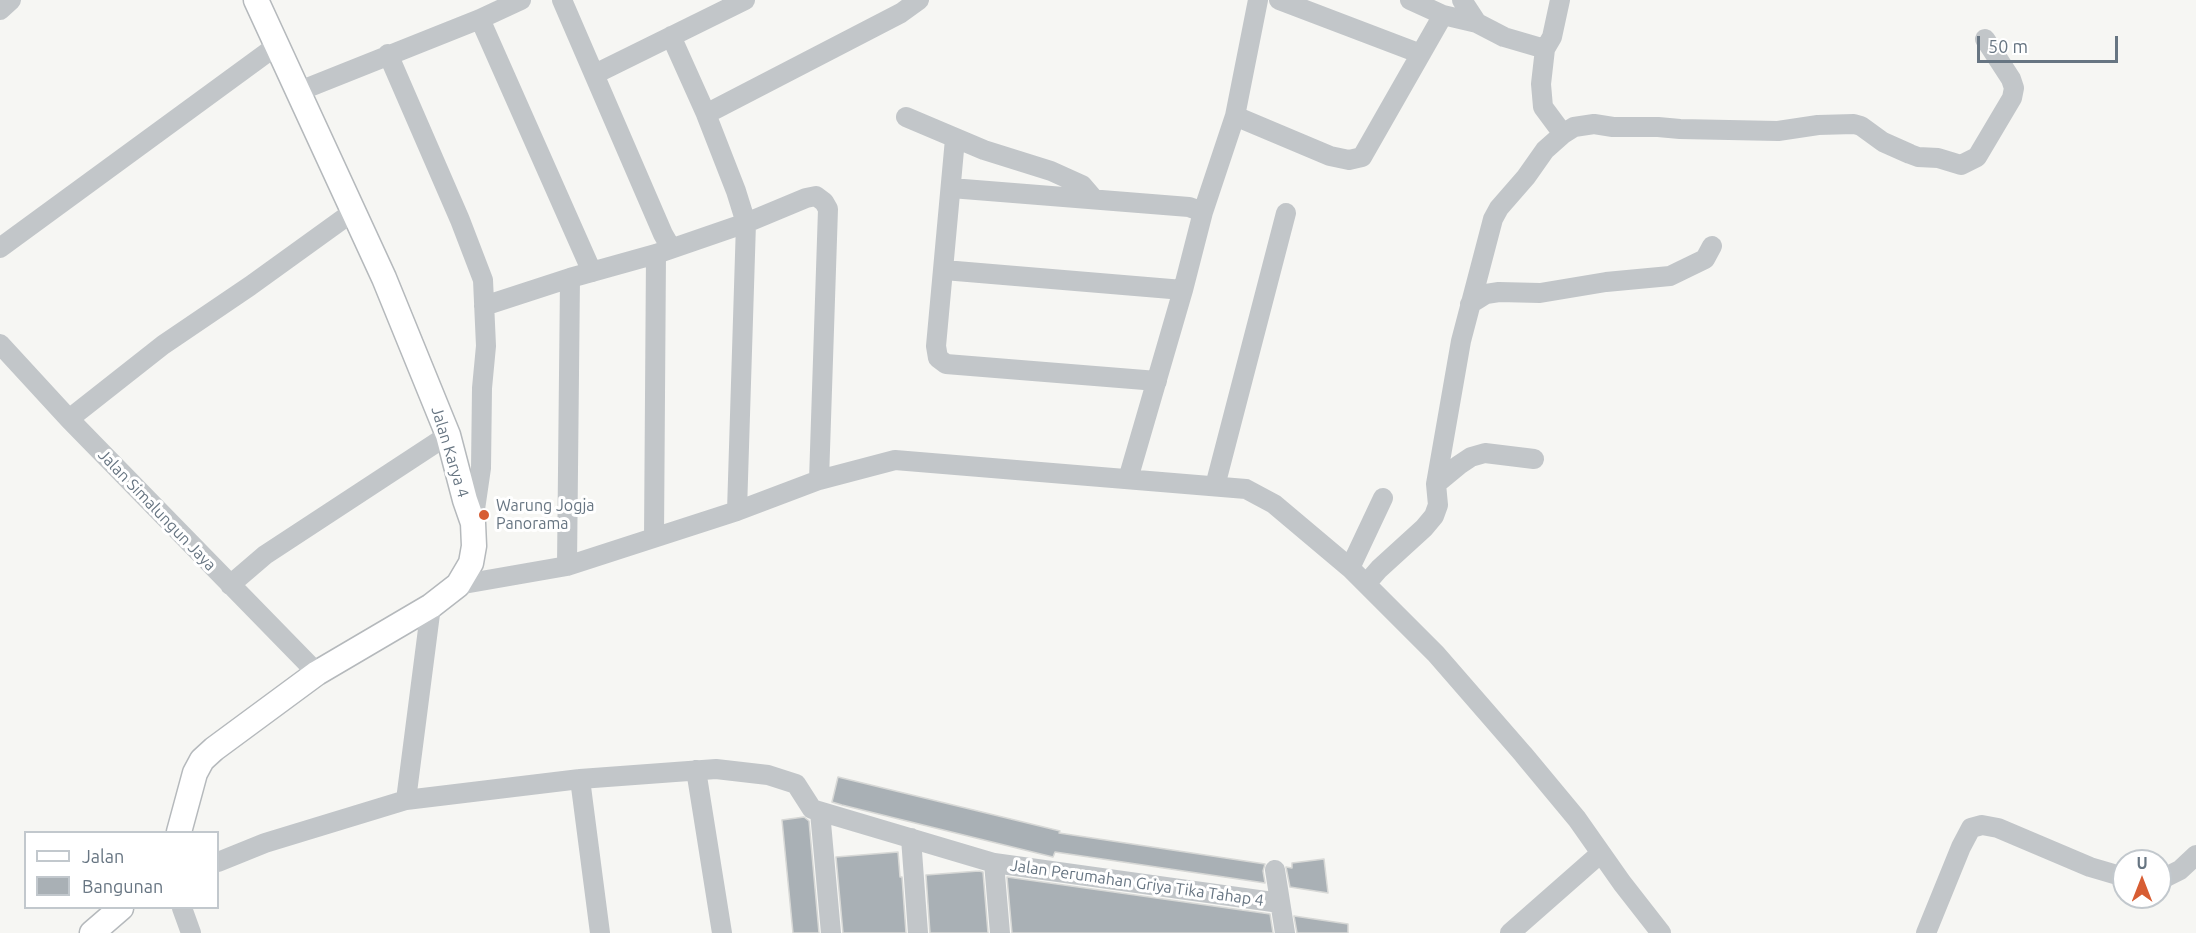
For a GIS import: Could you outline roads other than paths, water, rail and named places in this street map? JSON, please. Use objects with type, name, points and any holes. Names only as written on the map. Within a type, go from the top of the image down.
[{"type":"main road","name":"Jalan Karya 4","points":[[179,831],[195,773],[202,760],[317,673],[431,606],[458,585],[472,556],[473,523],[448,435],[384,278],[256,0]]},
{"type":"main road","points":[[92,933],[120,909]]},
{"type":"street","points":[[0,10],[11,0]]},
{"type":"street","points":[[297,92],[480,19],[521,0]]},
{"type":"street","points":[[562,0],[663,234],[654,538]]},
{"type":"street","points":[[595,74],[745,0]]},
{"type":"street","points":[[706,114],[901,13],[919,0]]},
{"type":"street","points":[[1128,479],[1183,290],[1203,212],[1235,116],[1258,0]]},
{"type":"street","points":[[1279,0],[1421,54]]},
{"type":"street","points":[[1410,0],[1443,15],[1477,23],[1504,37],[1545,49]]},
{"type":"street","points":[[1462,0],[1477,23]]},
{"type":"street","points":[[1560,0],[1552,37],[1545,49],[1540,97],[1543,107],[1563,134]]},
{"type":"street","points":[[1235,116],[1330,156],[1349,160],[1362,157],[1443,15]]},
{"type":"street","points":[[480,19],[592,272]]},
{"type":"street","points":[[671,36],[706,114],[746,223],[736,511]]},
{"type":"street","points":[[1366,584],[1434,516],[1438,505],[1436,484],[1461,340],[1488,233],[1499,208],[1526,177],[1545,150],[1563,134],[1575,127],[1594,124],[1613,127],[1778,131],[1818,125],[1854,124],[1861,126],[1883,142],[1910,154],[1950,160],[1961,165],[1977,157],[1984,141],[2009,105],[2014,88],[2011,79],[1985,39]]},
{"type":"street","points":[[0,248],[276,46]]},
{"type":"street","points":[[388,54],[460,220],[483,280],[486,346],[482,388],[481,468],[473,523]]},
{"type":"street","points":[[906,117],[955,139],[1051,171],[1082,184],[1094,199]]},
{"type":"street","points":[[955,139],[936,346],[938,358],[946,364],[1157,381]]},
{"type":"street","points":[[951,188],[1190,207],[1203,212]]},
{"type":"street","points":[[484,306],[664,251],[816,196],[824,202],[828,209],[819,480]]},
{"type":"street","points":[[69,419],[163,345],[354,211]]},
{"type":"street","points":[[1215,486],[1286,213]]},
{"type":"street","points":[[1470,304],[1486,294],[1540,293],[1606,282],[1670,276],[1704,260],[1712,246]]},
{"type":"street","points":[[944,270],[1183,290]]},
{"type":"street","points":[[567,566],[570,278]]},
{"type":"street","name":"Jalan Simalungun Jaya","points":[[0,344],[69,419],[317,673]]},
{"type":"street","points":[[230,585],[264,555],[448,435]]},
{"type":"street","points":[[1436,484],[1459,465],[1472,457],[1485,453],[1534,459]]},
{"type":"street","points":[[458,585],[567,566],[736,511],[819,480],[895,460],[1246,489],[1274,504],[1350,568],[1436,654],[1577,819],[1661,933]]},
{"type":"street","points":[[1350,568],[1383,498]]},
{"type":"street","points":[[406,800],[431,606]]},
{"type":"street","points":[[219,862],[265,843],[406,800],[579,778],[716,769],[768,775],[796,784],[812,809],[820,812],[831,933]]},
{"type":"street","points":[[696,770],[722,933]]},
{"type":"street","points":[[579,778],[600,933]]},
{"type":"street","name":"Jalan Perumahan Griya Tika Tahap 4","points":[[820,812],[994,863],[1280,903]]},
{"type":"street","points":[[1926,933],[1971,828],[1982,825],[1998,828],[2091,867],[2112,873]]},
{"type":"street","points":[[911,838],[918,933]]},
{"type":"street","points":[[1510,933],[1601,853]]},
{"type":"street","points":[[2172,874],[2180,870],[2196,855]]},
{"type":"street","name":"Jalan Perumahan Griya Tika Tahap 4","points":[[994,863],[1000,933]]},
{"type":"street","name":"Jalan Perumahan Griya Tika Tahap 4","points":[[1275,870],[1285,933]]},
{"type":"street","points":[[182,909],[191,933]]},
{"type":"place","name":"Warung Jogja Panorama","points":[[484,515]]}]
